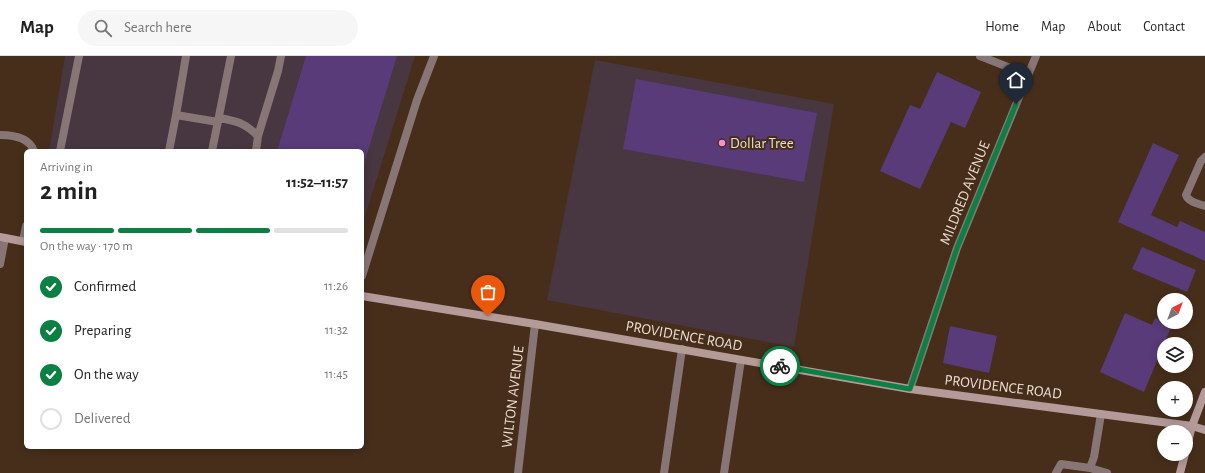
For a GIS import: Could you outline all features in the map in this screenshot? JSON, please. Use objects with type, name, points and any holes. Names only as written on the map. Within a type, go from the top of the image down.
[{"type":"street","points":[[60,149],[79,56]]},
{"type":"street","points":[[169,149],[186,56]]},
{"type":"street","points":[[212,149],[231,56]]},
{"type":"street","points":[[256,149],[258,136],[278,71],[280,56]]},
{"type":"street","points":[[364,270],[414,107],[434,56]]},
{"type":"street","points":[[980,56],[1028,75]]},
{"type":"street","name":"MILDRED AVENUE","points":[[910,389],[957,248],[1036,56]]},
{"type":"street","points":[[176,115],[234,121],[248,127],[258,136]]},
{"type":"street","points":[[0,135],[14,136],[23,139],[29,143],[33,149]]},
{"type":"street","points":[[1204,158],[1201,161],[1186,195],[1187,198],[1205,206]]},
{"type":"street","points":[[0,264],[2,238],[24,241]]},
{"type":"street","name":"PROVIDENCE ROAD","points":[[364,296],[535,324],[910,389],[1184,425]]},
{"type":"street","name":"WILTON AVENUE","points":[[518,473],[535,324]]},
{"type":"street","points":[[664,473],[682,350]]},
{"type":"street","points":[[724,473],[741,360]]},
{"type":"street","points":[[1192,425],[1205,392]]},
{"type":"street","points":[[1090,468],[1094,456],[1101,414]]},
{"type":"street","name":"PROVIDENCE ROAD","points":[[1193,426],[1205,430]]},
{"type":"street","points":[[1180,473],[1183,461]]},
{"type":"street","points":[[1056,473],[1061,464],[1090,468],[1107,473]]},
{"type":"shaded area","points":[[65,56],[415,56],[364,220],[364,149],[49,149]]},
{"type":"shaded area","points":[[595,60],[834,104],[794,347],[547,300]]},
{"type":"building","points":[[306,56],[397,56],[364,163],[364,149],[278,149]]},
{"type":"building","points":[[937,72],[981,92],[965,128],[951,122],[920,189],[880,171],[910,105],[920,109]]},
{"type":"building","points":[[636,79],[817,113],[804,182],[623,149]]},
{"type":"building","points":[[1153,143],[1179,155],[1151,215],[1177,227],[1180,221],[1205,232],[1205,261],[1118,222]]},
{"type":"building","points":[[1142,247],[1196,270],[1187,292],[1132,269]]},
{"type":"building","points":[[1125,313],[1152,325],[1155,318],[1157,319],[1157,329],[1170,329],[1167,337],[1157,337],[1157,361],[1144,392],[1100,372]]},
{"type":"building","points":[[950,326],[997,336],[989,373],[943,363]]},
{"type":"way so far","points":[[488,316],[780,366]]},
{"type":"place","name":"Dollar Tree","points":[[722,143]]},
{"type":"route","points":[[780,366],[910,389],[957,248],[1016,104]]}]
